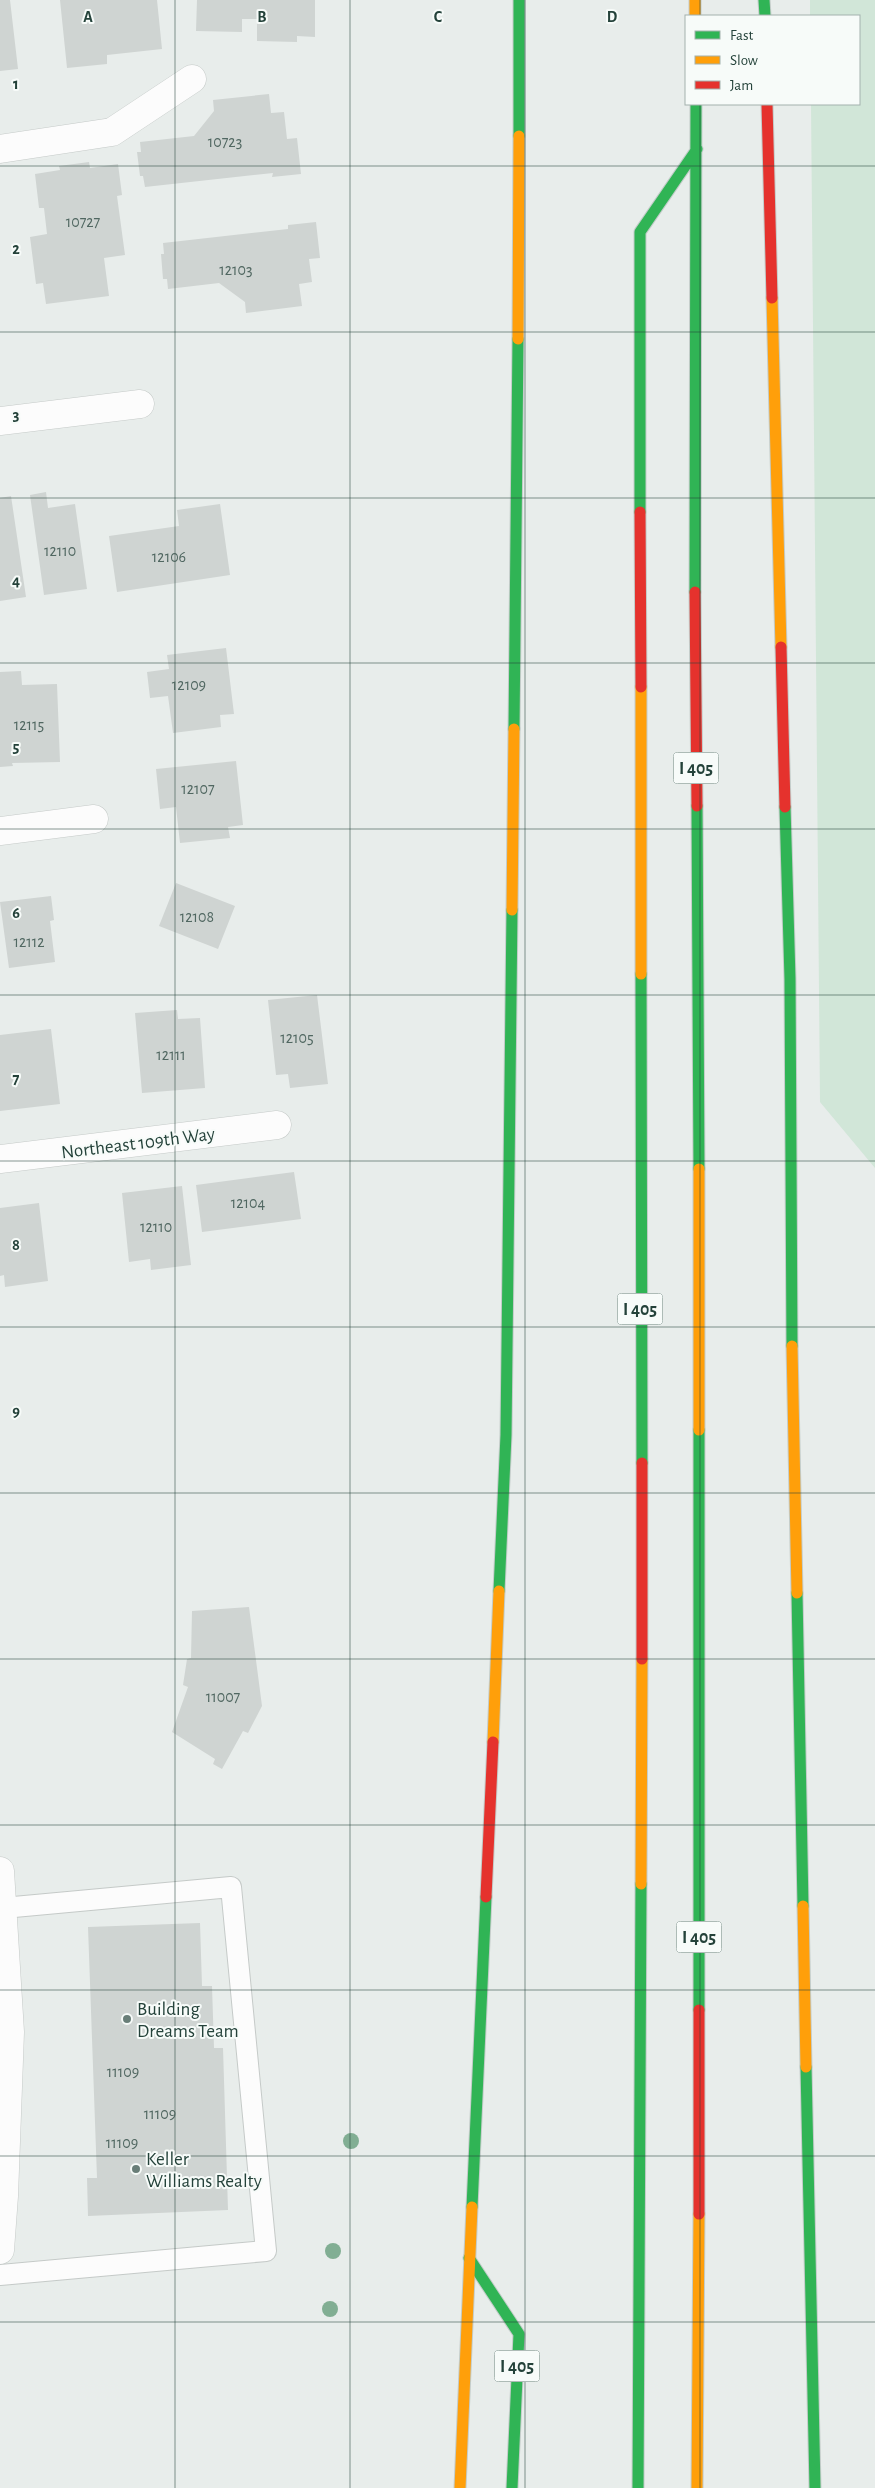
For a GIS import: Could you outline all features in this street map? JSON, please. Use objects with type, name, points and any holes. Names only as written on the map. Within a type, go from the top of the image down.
[{"type":"highway","points":[[460,2488],[506,1435],[518,378],[519,0]]},
{"type":"highway","points":[[695,0],[695,15]]},
{"type":"highway","points":[[764,0],[764,15]]},
{"type":"highway","name":"I 405","points":[[696,105],[694,399],[699,1173],[699,2323],[697,2488]]},
{"type":"highway","points":[[767,105],[790,979],[791,1312],[814,2488]]},
{"type":"highway","name":"I 405","points":[[638,2488],[642,1788],[640,232],[697,149]]},
{"type":"highway","name":"I 405","points":[[470,2258],[519,2334],[512,2488]]},
{"type":"street","points":[[0,149],[112,132],[192,79]]},
{"type":"street","points":[[1,414],[140,404]]},
{"type":"street","points":[[0,831],[94,819]]},
{"type":"street","name":"Northeast 109th Way","points":[[0,1159],[277,1125]]},
{"type":"street","points":[[0,1872],[10,2032],[0,2250]]},
{"type":"lane","points":[[0,2275],[266,2251],[231,1888],[3,1908]]},
{"type":"green space","points":[[810,0],[875,0],[875,1168],[820,1102],[811,105],[860,105],[860,15],[810,15]]},
{"type":"building","points":[[0,0],[10,0],[18,69],[0,71]]},
{"type":"building","points":[[60,0],[157,0],[162,49],[107,55],[107,64],[67,68]]},
{"type":"building","points":[[197,0],[315,0],[315,37],[297,36],[297,42],[257,41],[257,19],[242,19],[242,32],[196,31]]},
{"type":"building","points":[[269,94],[271,113],[284,112],[287,139],[297,138],[301,174],[272,177],[273,173],[145,187],[143,176],[140,176],[137,152],[141,152],[140,142],[194,136],[214,111],[213,100]]},
{"type":"building","points":[[89,162],[90,168],[118,164],[122,195],[117,196],[125,255],[104,258],[109,296],[46,304],[43,283],[36,284],[30,237],[47,234],[44,208],[39,208],[35,174],[60,170],[59,166]]},
{"type":"building","points":[[316,222],[320,258],[309,259],[312,282],[299,284],[302,306],[246,313],[245,302],[219,283],[168,289],[167,279],[163,279],[161,254],[164,254],[163,243],[288,229],[288,225]]},
{"type":"building","points":[[46,492],[48,508],[75,504],[87,589],[44,595],[30,495]]},
{"type":"building","points":[[11,496],[26,597],[0,601],[0,498]]},
{"type":"building","points":[[220,504],[230,575],[117,592],[109,536],[179,526],[177,510]]},
{"type":"building","points":[[226,648],[234,714],[220,715],[221,727],[173,733],[168,696],[150,698],[147,672],[169,669],[167,655]]},
{"type":"building","points":[[21,671],[22,685],[57,684],[60,762],[12,763],[13,766],[0,767],[0,672]]},
{"type":"building","points":[[236,761],[243,825],[228,827],[230,838],[180,843],[176,807],[160,809],[156,769]]},
{"type":"building","points":[[176,883],[235,906],[218,949],[159,926]]},
{"type":"building","points":[[51,896],[54,920],[50,921],[55,962],[9,968],[0,902]]},
{"type":"building","points":[[317,995],[328,1084],[290,1088],[288,1074],[276,1075],[268,1000]]},
{"type":"building","points":[[177,1010],[178,1019],[200,1018],[205,1088],[142,1093],[135,1013]]},
{"type":"building","points":[[51,1029],[60,1104],[0,1111],[0,1035]]},
{"type":"building","points":[[294,1172],[301,1219],[202,1232],[196,1185]]},
{"type":"building","points":[[182,1186],[191,1265],[151,1270],[150,1259],[129,1262],[122,1193]]},
{"type":"building","points":[[39,1203],[48,1281],[5,1287],[4,1275],[0,1276],[0,1208]]},
{"type":"building","points":[[249,1607],[262,1706],[248,1733],[243,1731],[222,1769],[213,1764],[215,1759],[172,1732],[188,1687],[183,1685],[187,1659],[191,1658],[192,1611]]},
{"type":"building","points":[[200,1923],[202,1986],[212,1986],[214,2048],[223,2048],[228,2210],[88,2216],[87,2178],[97,2178],[88,1927]]},
{"type":"traffic: fast","points":[[519,0],[519,136]]},
{"type":"traffic: fast","points":[[764,0],[765,15]]},
{"type":"traffic: fast","points":[[695,592],[696,105]]},
{"type":"traffic: fast","points":[[640,512],[640,232],[697,149]]},
{"type":"traffic: fast","points":[[514,729],[518,339]]},
{"type":"traffic: fast","points":[[697,806],[699,1169]]},
{"type":"traffic: fast","points":[[785,807],[790,979],[792,1346]]},
{"type":"traffic: fast","points":[[499,1591],[506,1435],[512,910]]},
{"type":"traffic: fast","points":[[641,974],[642,1463]]},
{"type":"traffic: fast","points":[[699,1430],[699,2010]]},
{"type":"traffic: fast","points":[[797,1593],[803,1906]]},
{"type":"traffic: fast","points":[[638,2488],[641,1884]]},
{"type":"traffic: fast","points":[[472,2207],[486,1897]]},
{"type":"traffic: fast","points":[[806,2067],[815,2488]]},
{"type":"traffic: fast","points":[[469,2258],[519,2334],[512,2488]]},
{"type":"traffic: slow","points":[[695,0],[695,15]]},
{"type":"traffic: slow","points":[[518,339],[519,136]]},
{"type":"traffic: slow","points":[[772,298],[781,647]]},
{"type":"traffic: slow","points":[[641,687],[641,974]]},
{"type":"traffic: slow","points":[[512,910],[514,729]]},
{"type":"traffic: slow","points":[[699,1169],[699,1430]]},
{"type":"traffic: slow","points":[[792,1346],[797,1593]]},
{"type":"traffic: slow","points":[[493,1742],[499,1591]]},
{"type":"traffic: slow","points":[[641,1884],[642,1659]]},
{"type":"traffic: slow","points":[[803,1906],[806,2067]]},
{"type":"traffic: slow","points":[[460,2488],[472,2207]]},
{"type":"traffic: slow","points":[[697,2488],[699,2214]]},
{"type":"traffic: jam","points":[[767,105],[772,298]]},
{"type":"traffic: jam","points":[[640,512],[641,687]]},
{"type":"traffic: jam","points":[[695,592],[697,806]]},
{"type":"traffic: jam","points":[[781,647],[785,807]]},
{"type":"traffic: jam","points":[[642,1463],[642,1659]]},
{"type":"traffic: jam","points":[[486,1897],[493,1742]]},
{"type":"traffic: jam","points":[[699,2010],[699,2214]]},
{"type":"place","name":"Building Dreams Team","points":[[127,2019]]},
{"type":"place","name":"Keller Williams Realty","points":[[136,2169]]}]
